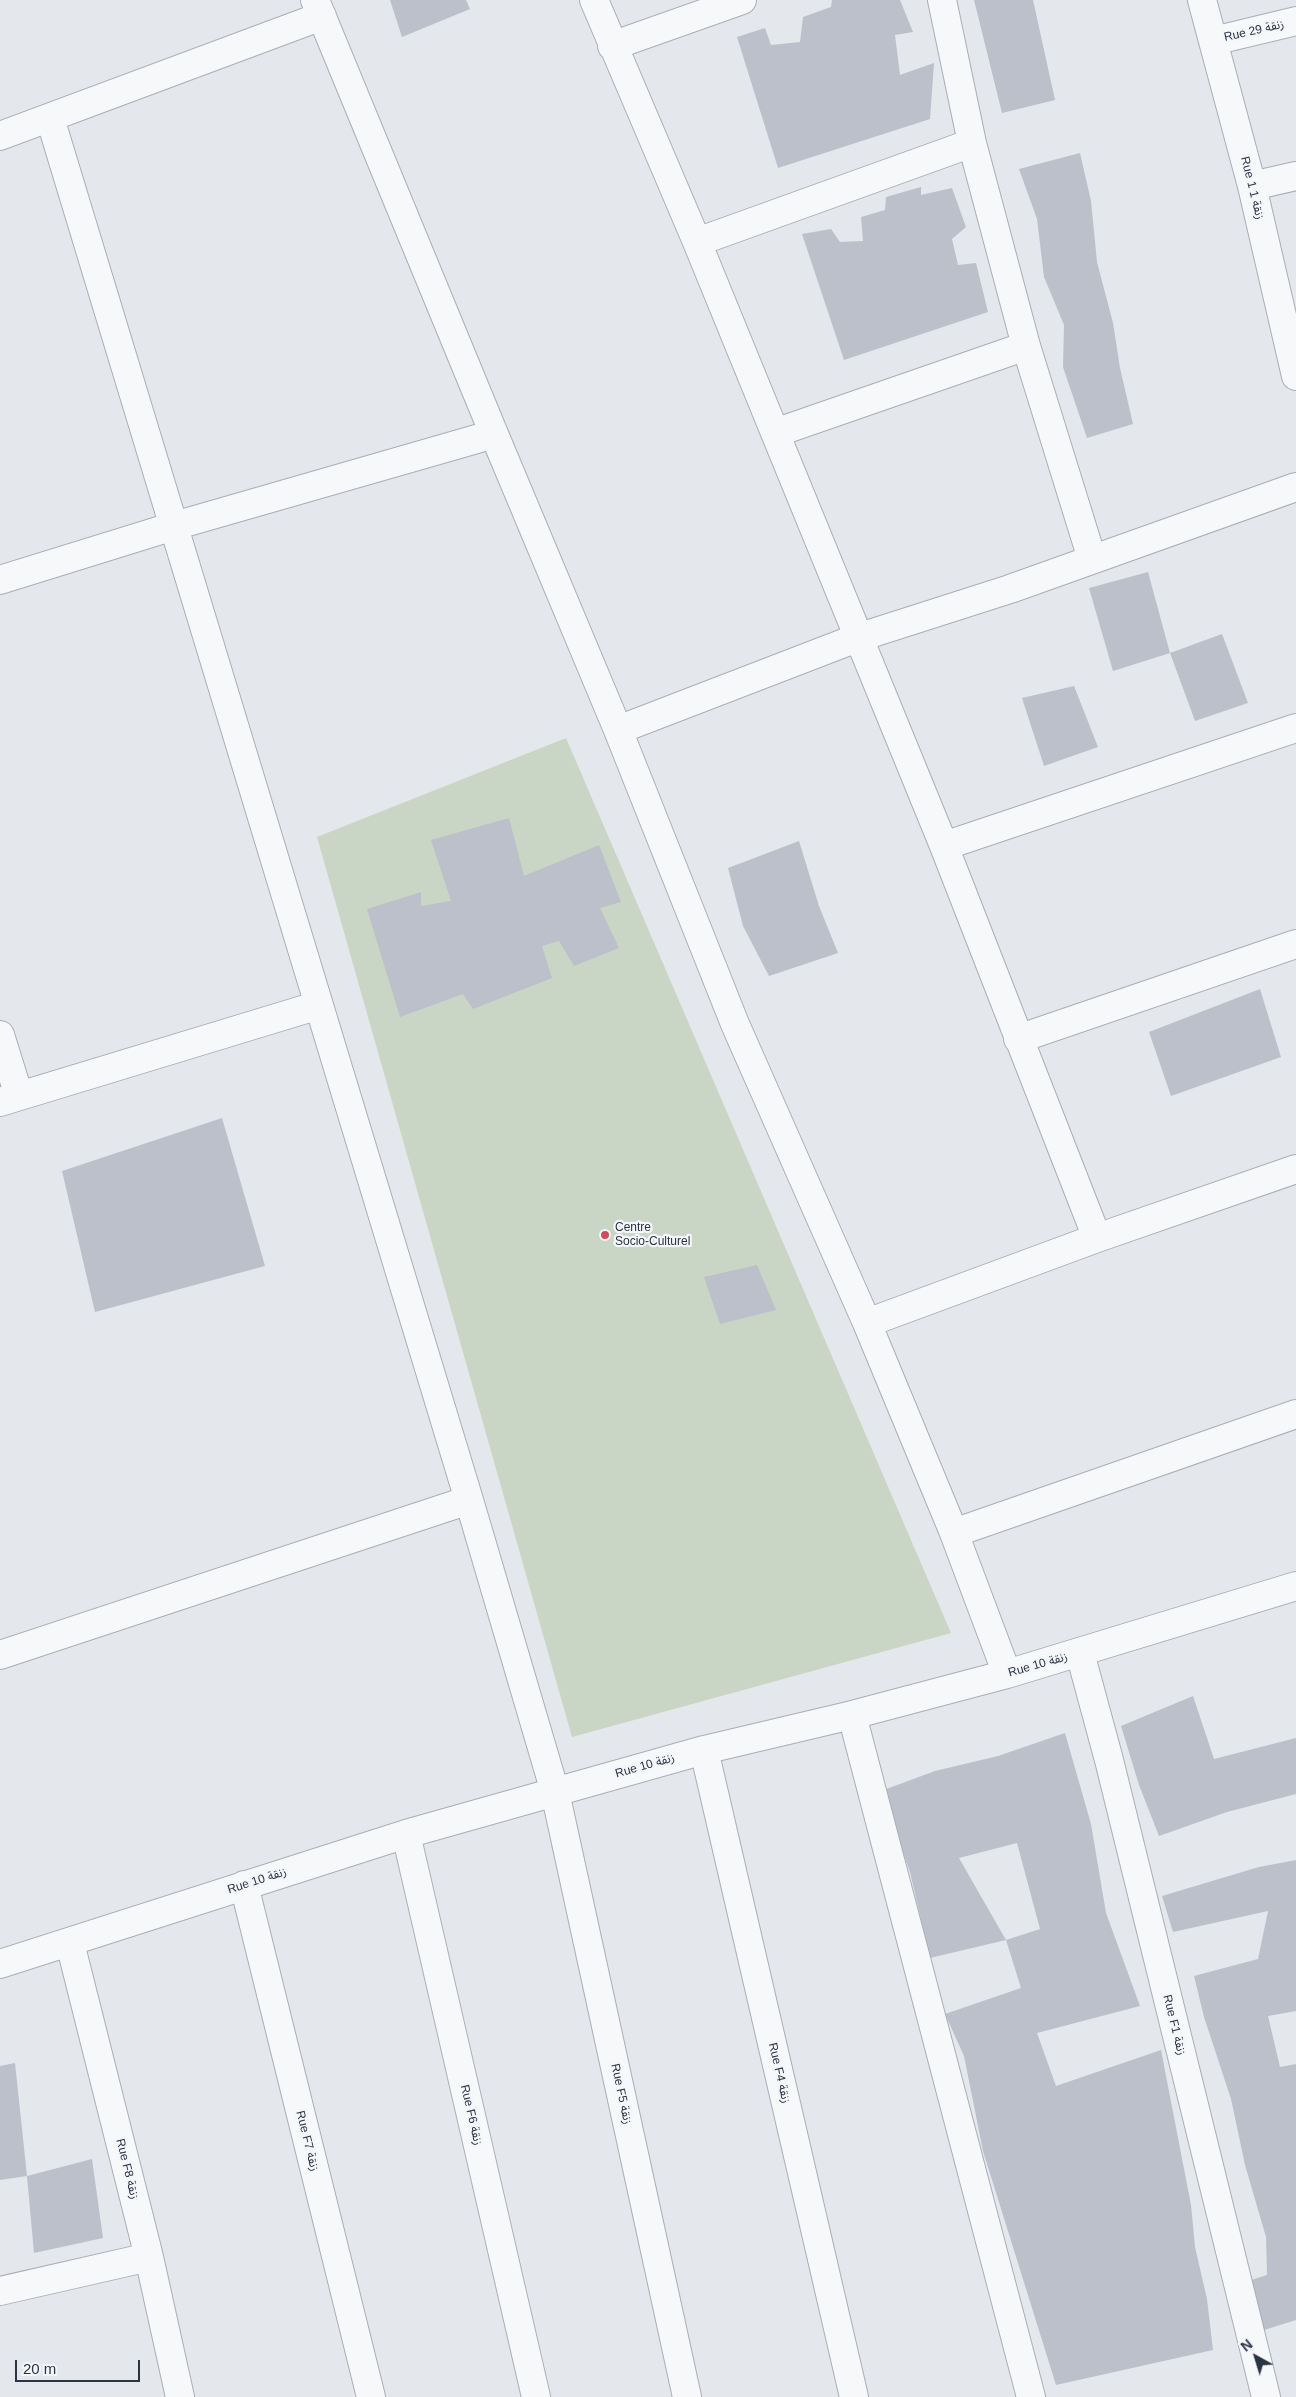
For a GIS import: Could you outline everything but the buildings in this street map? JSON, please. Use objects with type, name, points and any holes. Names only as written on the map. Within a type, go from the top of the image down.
[{"type":"street","points":[[594,0],[697,242],[857,638],[944,846],[1018,1040],[1097,1238]]},
{"type":"street","points":[[612,46],[742,0]]},
{"type":"street","points":[[942,0],[972,143],[1026,346],[1092,559]]},
{"type":"street","name":"Rue 1 زنقة 1","points":[[1202,0],[1252,186],[1293,350],[1296,376]]},
{"type":"street","points":[[0,136],[50,118],[318,8],[618,730],[735,1024],[867,1322],[954,1533],[1008,1674]]},
{"type":"street","name":"Rue 29 زنقة","points":[[1213,41],[1296,21]]},
{"type":"street","name":"Rue F5 زنقة","points":[[50,118],[469,1500],[555,1792],[687,2397]]},
{"type":"street","points":[[697,242],[972,143]]},
{"type":"street","points":[[1252,186],[1296,176]]},
{"type":"street","points":[[775,434],[1026,346]]},
{"type":"street","points":[[0,580],[174,526],[494,434]]},
{"type":"street","points":[[618,730],[857,638],[1010,589],[1296,487]]},
{"type":"street","points":[[944,846],[1296,728]]},
{"type":"street","points":[[1018,1040],[1296,944]]},
{"type":"street","points":[[0,1035],[9,1099],[319,1005]]},
{"type":"street","points":[[867,1322],[1296,1168]]},
{"type":"street","points":[[954,1533],[1296,1414]]},
{"type":"street","points":[[0,1655],[469,1500]]},
{"type":"street","name":"Rue 10 زنقة","points":[[0,1964],[406,1834],[704,1750],[852,1715],[1008,1674],[1296,1586]]},
{"type":"street","name":"Rue F1 زنقة","points":[[1080,1653],[1109,1760],[1266,2397]]},
{"type":"street","points":[[852,1715],[1031,2397]]},
{"type":"street","name":"Rue F4 زنقة","points":[[704,1750],[854,2397]]},
{"type":"street","name":"Rue F6 زنقة","points":[[406,1834],[536,2397]]},
{"type":"street","name":"Rue F7 زنقة","points":[[244,1885],[371,2397]]},
{"type":"street","name":"Rue F8 زنقة","points":[[70,1943],[150,2257],[180,2397]]},
{"type":"street","points":[[0,2291],[150,2257]]},
{"type":"green space","name":"Centre Socio-Culturel","points":[[566,738],[951,1633],[572,1737],[317,837]]},
{"type":"place","name":"Centre Socio-Culturel","points":[[605,1235]]}]
